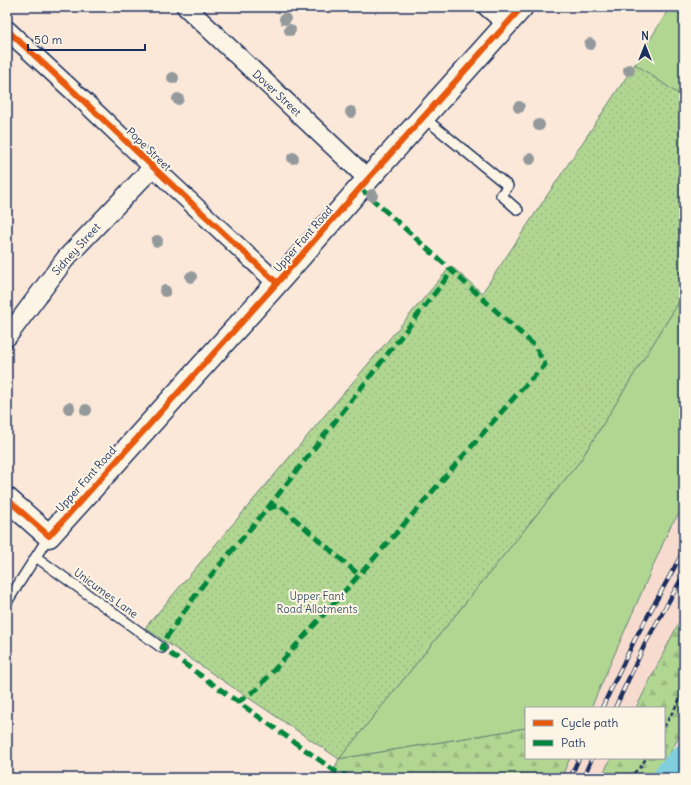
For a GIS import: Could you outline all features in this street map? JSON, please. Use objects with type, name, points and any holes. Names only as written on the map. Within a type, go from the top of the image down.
[{"type":"street","name":"Dover Street","points":[[186,7],[368,179]]},
{"type":"street","points":[[487,7],[507,24]]},
{"type":"street","name":"Upper Fant Road","points":[[49,536],[277,283],[522,7]]},
{"type":"street","name":"Pope Street","points":[[7,30],[277,283]]},
{"type":"street","name":"Sidney Street","points":[[7,337],[66,258],[153,167]]},
{"type":"street","points":[[7,499],[49,536]]},
{"type":"lane","points":[[423,117],[508,186],[501,195],[518,210]]},
{"type":"lane","points":[[7,602],[49,536]]},
{"type":"lane","name":"Unicumes Lane","points":[[36,557],[162,648]]},
{"type":"path","points":[[665,725],[684,692]]},
{"type":"path","points":[[628,778],[642,765],[645,759]]},
{"type":"shaded area","points":[[684,507],[684,612],[636,707],[591,707],[671,525]]},
{"type":"shaded area","points":[[570,759],[610,759],[601,778],[561,778]]},
{"type":"green space","points":[[670,7],[684,17],[684,98],[635,64]]},
{"type":"green space","name":"Upper Fant Road Allotments","points":[[635,64],[684,98],[684,294],[580,461],[339,759],[145,628],[451,266],[482,293]]},
{"type":"green space","points":[[684,294],[684,507],[671,525],[591,707],[525,707],[525,728],[339,759],[580,461]]},
{"type":"green space","points":[[684,612],[684,728],[656,778],[601,778],[610,759],[665,759],[665,707],[636,707]]},
{"type":"green space","points":[[525,728],[525,759],[570,759],[561,778],[330,778],[339,759]]},
{"type":"waterway","points":[[666,778],[684,758]]},
{"type":"railway","points":[[602,707],[635,639],[684,550]]},
{"type":"railway","points":[[615,707],[645,644],[684,574]]},
{"type":"railway","points":[[570,778],[579,759]]},
{"type":"railway","points":[[583,778],[592,759]]},
{"type":"marked path","points":[[238,702],[257,689],[385,546],[518,393],[545,365],[535,346],[360,188]]},
{"type":"marked path","points":[[267,509],[452,271]]},
{"type":"marked path","points":[[351,778],[335,771],[162,648],[168,635],[202,586],[267,509],[279,505],[359,575]]},
{"type":"cycle path","points":[[7,499],[49,536],[277,283],[522,7]]},
{"type":"cycle path","points":[[7,30],[277,283]]}]
